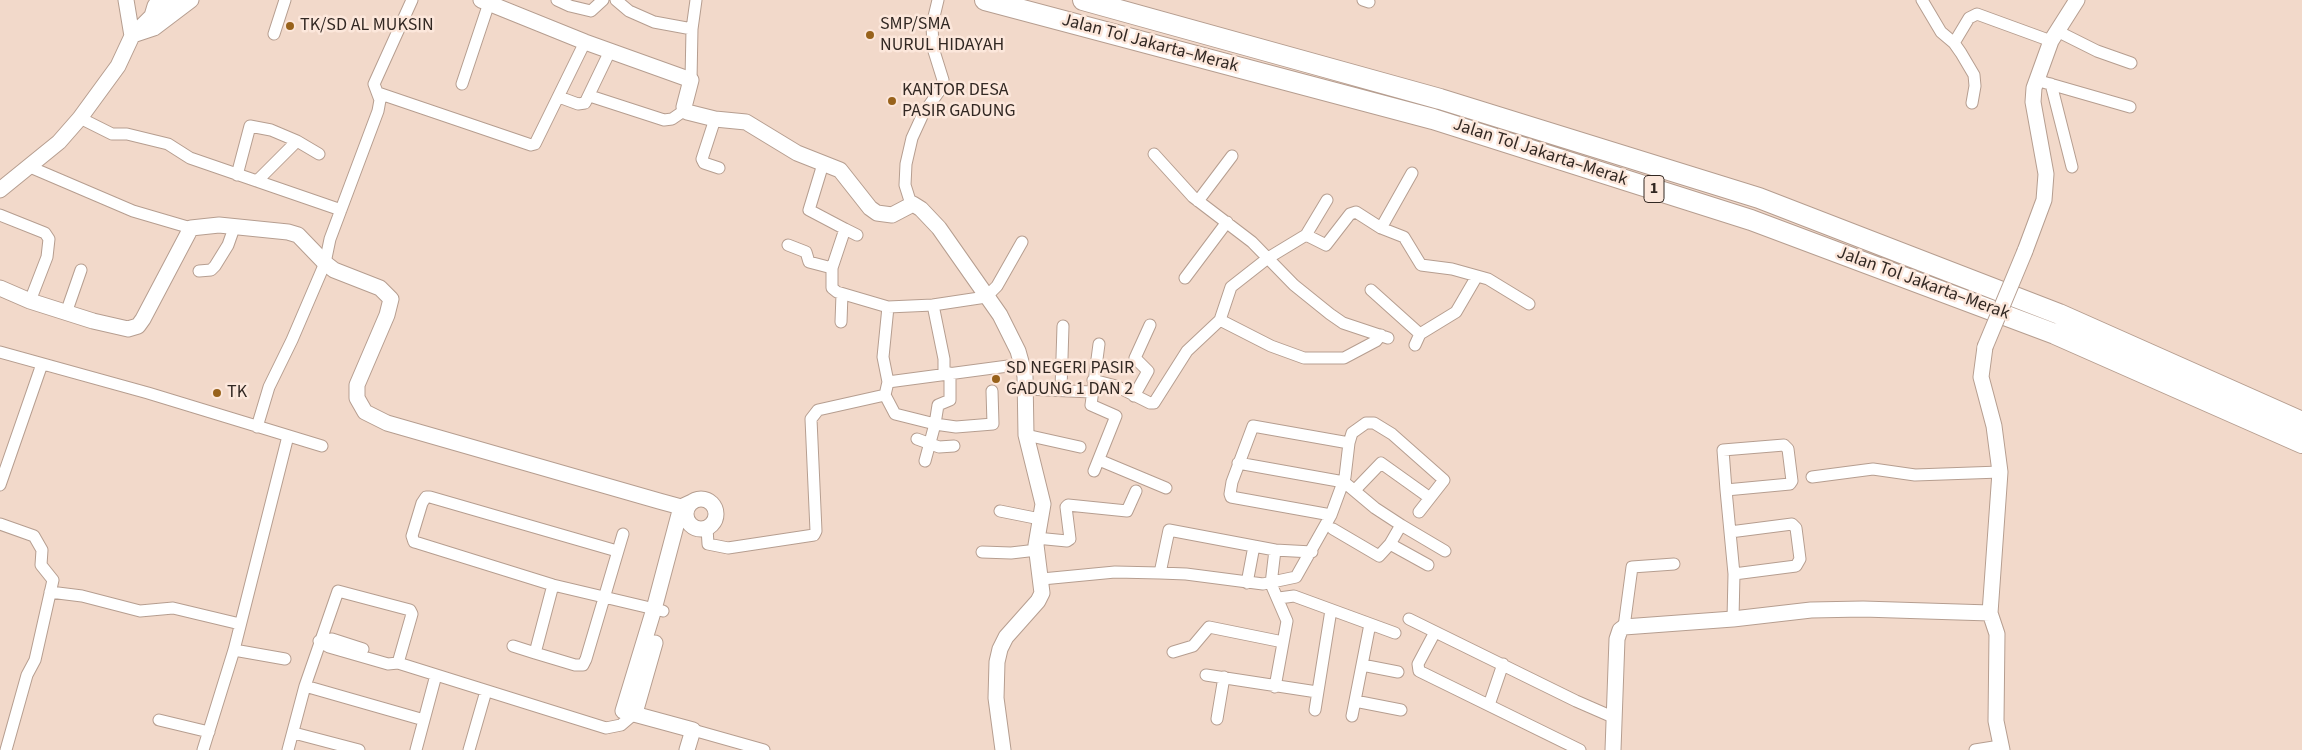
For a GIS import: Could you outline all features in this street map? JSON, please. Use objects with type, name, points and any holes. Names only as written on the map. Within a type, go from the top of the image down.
[{"type":"highway","name":"Jalan Tol Jakarta–Merak","points":[[985,0],[1433,119],[1751,220],[2056,334],[2302,443]]},
{"type":"highway","name":"Jalan Tol Jakarta–Merak","points":[[1083,0],[1440,98],[1759,198],[2059,314],[2302,422]]},
{"type":"street","points":[[126,0],[132,36]]},
{"type":"street","points":[[152,16],[154,6],[159,0]]},
{"type":"street","points":[[0,190],[59,142],[80,118],[118,66],[132,36],[152,16],[163,13],[173,0]]},
{"type":"street","points":[[132,36],[154,28],[191,0]]},
{"type":"street","points":[[274,34],[285,0]]},
{"type":"street","points":[[257,427],[275,372],[292,340],[325,263],[330,239],[380,104],[374,84],[412,0]]},
{"type":"street","points":[[557,0],[570,6],[591,10],[602,0]]},
{"type":"street","points":[[616,0],[629,11],[640,16],[668,26],[692,29]]},
{"type":"street","points":[[590,96],[664,120],[672,119],[685,110],[692,78],[692,29],[696,0]]},
{"type":"street","points":[[938,0],[932,25],[932,48],[943,80],[940,90],[924,114],[912,138],[906,164],[905,185],[911,204],[921,209],[939,228],[1000,315],[1012,337],[1023,364],[1026,389],[1026,436],[1042,497],[1037,544],[1042,579],[1040,598],[1006,637],[1000,648],[996,678],[996,698],[1002,747]]},
{"type":"street","points":[[1922,0],[1941,32],[1962,52],[1974,75],[1975,86],[1972,103]]},
{"type":"street","points":[[1975,750],[2001,748],[1996,721],[1997,634],[1990,613],[2000,472],[1994,426],[1981,377],[1986,347],[2044,200],[2046,174],[2033,102],[2036,80],[2054,36],[2077,0]]},
{"type":"street","points":[[462,84],[485,2],[584,42],[692,78]]},
{"type":"street","points":[[1954,44],[1969,18],[1977,14],[2054,36],[2131,63]]},
{"type":"street","points":[[378,93],[531,145],[538,142],[584,42]]},
{"type":"street","points":[[559,97],[582,104],[590,96],[610,51]]},
{"type":"street","points":[[2036,80],[2130,107]]},
{"type":"street","points":[[2051,84],[2072,167]]},
{"type":"street","points":[[685,110],[715,120],[746,122],[797,153],[840,170],[870,208],[877,213],[892,215],[899,213],[911,204]]},
{"type":"street","points":[[80,118],[112,134],[128,134],[168,144],[190,158],[341,210]]},
{"type":"street","points":[[715,120],[702,161],[719,168]]},
{"type":"street","points":[[237,175],[250,126],[271,130],[297,141],[319,154]]},
{"type":"street","points":[[257,182],[297,141]]},
{"type":"street","points":[[1154,154],[1179,183],[1198,201],[1227,222],[1268,258],[1294,285],[1336,318],[1350,326],[1385,336],[1344,358],[1304,358],[1271,346],[1220,320]]},
{"type":"street","points":[[1198,201],[1232,156]]},
{"type":"street","points":[[823,164],[809,210],[857,235]]},
{"type":"street","points":[[30,167],[134,211],[191,228],[219,225],[288,232],[298,235],[334,270],[380,288],[391,298],[392,302],[387,315],[357,385],[357,398],[366,412],[387,423],[686,509],[704,499],[715,508],[714,522],[707,528],[692,527],[686,509]]},
{"type":"street","points":[[1381,228],[1412,173]]},
{"type":"street","points":[[1093,380],[1117,386],[1150,404],[1154,403],[1187,351],[1220,320],[1231,288],[1268,258],[1306,235],[1327,200]]},
{"type":"street","points":[[1306,235],[1326,245],[1353,212],[1381,228],[1404,237],[1421,265],[1452,269],[1488,279],[1529,304]]},
{"type":"street","points":[[0,215],[45,234],[49,239],[47,257],[30,301]]},
{"type":"street","points":[[1185,278],[1227,222]]},
{"type":"street","points":[[0,288],[30,301],[109,326],[128,329],[138,326],[191,228]]},
{"type":"street","points":[[199,271],[211,270],[215,266],[228,245],[234,228]]},
{"type":"street","points":[[845,229],[832,268],[832,288],[842,294],[888,308],[933,306],[986,297],[998,286],[1022,242]]},
{"type":"street","points":[[788,245],[806,252],[809,262],[832,268]]},
{"type":"street","points":[[66,313],[81,270]]},
{"type":"street","points":[[1415,345],[1420,334],[1456,312],[1477,276]]},
{"type":"street","points":[[1371,290],[1420,334]]},
{"type":"street","points":[[841,322],[842,294]]},
{"type":"street","points":[[925,461],[938,405],[950,400],[947,373],[933,306]]},
{"type":"street","points":[[888,308],[883,357],[888,382],[885,395],[895,414],[934,424],[956,426],[993,424],[992,391]]},
{"type":"street","points":[[1134,396],[1148,371],[1135,358],[1150,325]]},
{"type":"street","points":[[1061,389],[1063,326]]},
{"type":"street","points":[[1099,344],[1091,392],[1092,406],[1116,416],[1096,465],[1166,488]]},
{"type":"street","points":[[0,352],[148,393],[322,446]]},
{"type":"street","points":[[0,485],[42,364]]},
{"type":"street","points":[[888,382],[1023,364]]},
{"type":"street","points":[[1026,389],[1061,389],[1091,392]]},
{"type":"street","points":[[707,528],[708,544],[728,548],[815,534],[811,419],[818,410],[826,407],[885,395]]},
{"type":"street","points":[[1350,486],[1349,444],[1352,433],[1366,423],[1374,423],[1392,434],[1444,480],[1419,512]]},
{"type":"street","points":[[1331,515],[1231,497],[1230,494],[1238,463],[1253,426],[1349,444]]},
{"type":"street","points":[[203,750],[234,650],[288,436]]},
{"type":"street","points":[[1026,436],[1080,447]]},
{"type":"street","points":[[916,439],[944,448],[954,446]]},
{"type":"street","points":[[1726,490],[1790,484],[1787,447],[1784,445],[1723,450],[1726,490],[1734,574],[1734,619]]},
{"type":"street","points":[[1238,463],[1350,486],[1370,504],[1445,551]]},
{"type":"street","points":[[1275,591],[1296,577],[1312,552],[1331,515],[1350,486],[1381,463],[1430,498]]},
{"type":"street","points":[[1812,477],[1873,469],[1915,475],[2000,472]]},
{"type":"street","points":[[982,552],[1011,553],[1037,544],[1067,541],[1070,539],[1066,507],[1068,504],[1127,511],[1136,491]]},
{"type":"street","points":[[617,551],[430,496],[424,499],[412,536],[414,542],[553,585],[658,613]]},
{"type":"street","points":[[319,641],[332,639],[390,657],[398,663],[486,691],[606,728],[615,727],[628,715],[686,509]]},
{"type":"street","points":[[1000,512],[1040,519]]},
{"type":"street","points":[[0,524],[34,536],[38,540],[42,550],[41,565],[53,580],[35,660],[27,675],[6,750]]},
{"type":"street","points":[[1730,532],[1792,524],[1796,528],[1800,559],[1796,566],[1734,574]]},
{"type":"street","points":[[1333,529],[1380,556],[1390,544],[1401,525]]},
{"type":"street","points":[[1160,573],[1169,530],[1275,550],[1312,552]]},
{"type":"street","points":[[513,646],[575,665],[583,664],[586,660],[601,598],[623,534]]},
{"type":"street","points":[[1390,544],[1428,565]]},
{"type":"street","points":[[1247,583],[1254,546]]},
{"type":"street","points":[[1275,550],[1275,591],[1287,617],[1275,687]]},
{"type":"street","points":[[1624,627],[1632,567],[1674,564]]},
{"type":"street","points":[[1042,579],[1115,572],[1186,574],[1247,583],[1294,596],[1395,633]]},
{"type":"street","points":[[535,653],[553,585]]},
{"type":"street","points":[[288,750],[294,733],[304,686],[338,591],[341,590],[410,610],[412,614],[398,663]]},
{"type":"street","points":[[50,592],[82,596],[140,610],[173,608],[240,624]]},
{"type":"street","points":[[1315,710],[1332,610]]},
{"type":"street","points":[[1613,750],[1617,639],[1620,630],[1624,627],[1734,619],[1820,610],[1990,613]]},
{"type":"street","points":[[1409,619],[1576,701],[1615,718]]},
{"type":"street","points":[[1352,716],[1370,624]]},
{"type":"street","points":[[1173,652],[1193,646],[1209,627],[1283,642]]},
{"type":"street","points":[[1435,632],[1418,664],[1420,671],[1580,750]]},
{"type":"street","points":[[234,650],[285,660]]},
{"type":"street","points":[[1490,705],[1503,664]]},
{"type":"street","points":[[1362,665],[1398,672]]},
{"type":"street","points":[[416,750],[436,675]]},
{"type":"street","points":[[1206,675],[1317,692]]},
{"type":"street","points":[[1217,719],[1224,677]]},
{"type":"street","points":[[304,686],[424,720]]},
{"type":"street","points":[[469,750],[486,691]]},
{"type":"street","points":[[1355,701],[1402,710]]},
{"type":"street","points":[[628,715],[693,730],[744,747],[764,750]]},
{"type":"street","points":[[159,720],[209,732]]},
{"type":"street","points":[[687,750],[693,730]]},
{"type":"street","points":[[294,733],[359,750]]},
{"type":"place","name":"TK/SD AL MUKSIN","points":[[290,26]]},
{"type":"place","name":"SMP/SMA NURUL HIDAYAH","points":[[870,35]]},
{"type":"place","name":"KANTOR DESA PASIR GADUNG","points":[[892,101]]},
{"type":"place","name":"SD NEGERI PASIR GADUNG 1 DAN 2","points":[[996,379]]},
{"type":"place","name":"TK","points":[[217,393]]}]
